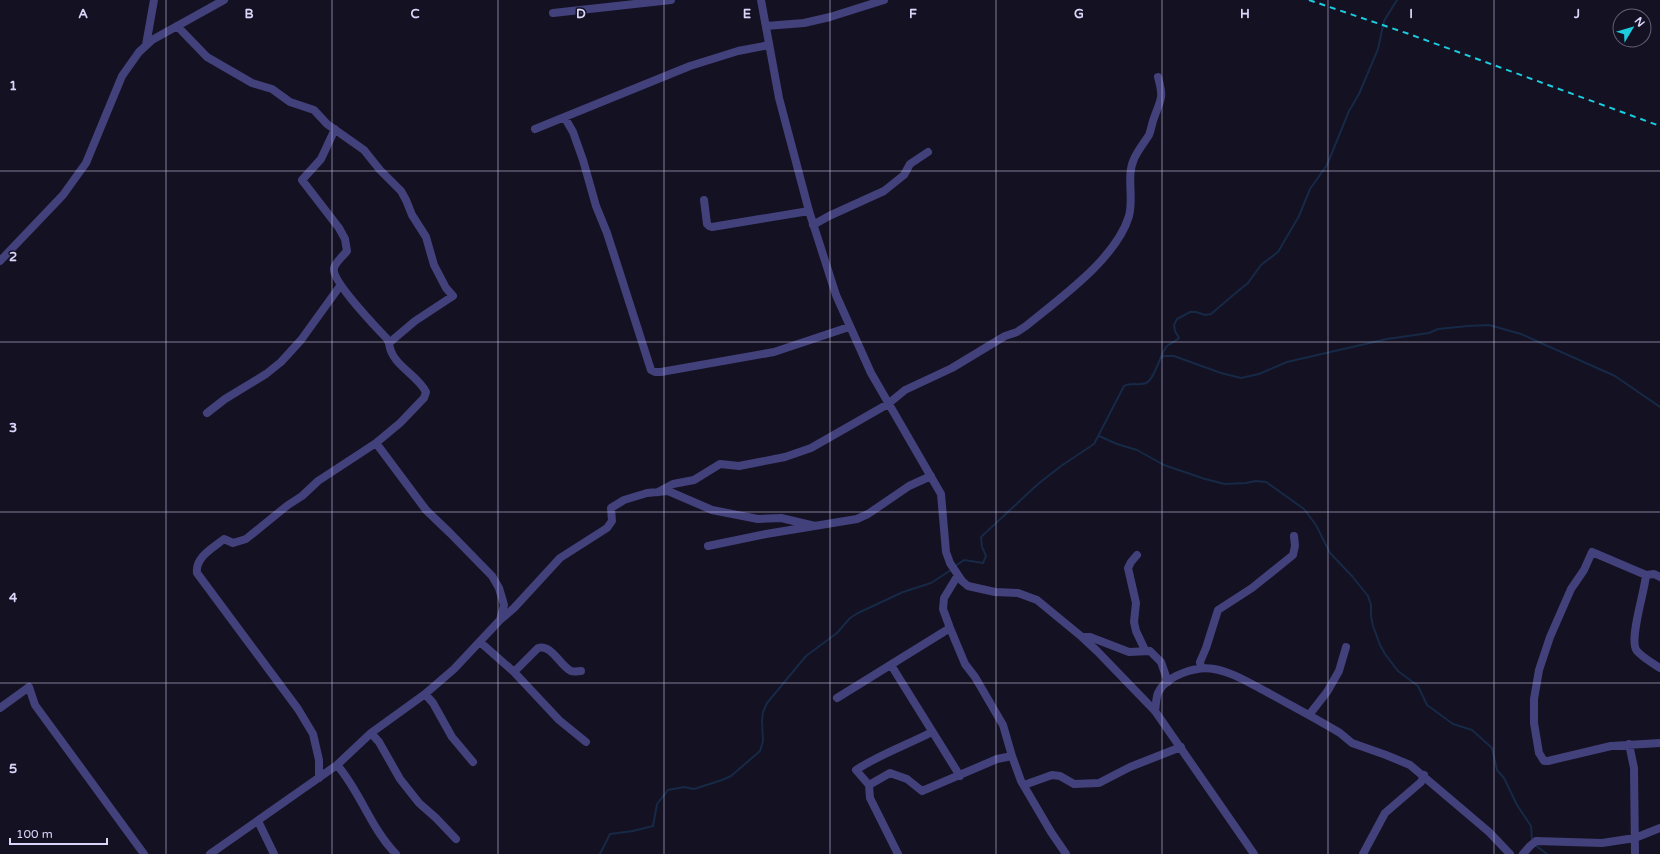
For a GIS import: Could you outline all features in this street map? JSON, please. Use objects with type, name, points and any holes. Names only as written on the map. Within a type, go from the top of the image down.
[{"type":"street","points":[[146,45],[154,0]]},
{"type":"street","points":[[0,261],[62,195],[86,163],[122,76],[146,45],[224,0]]},
{"type":"street","points":[[553,13],[671,0]]},
{"type":"street","points":[[760,0],[779,98],[813,225],[839,303],[888,404],[941,494],[946,552],[955,569],[968,586],[994,592],[1018,593],[1037,600],[1082,637],[1155,711],[1254,854]]},
{"type":"street","points":[[766,26],[804,23],[830,17],[884,0]]},
{"type":"street","points":[[177,26],[207,57],[252,83],[272,89],[290,102],[314,110],[327,124],[364,150],[380,170],[401,191],[412,215],[426,237],[434,264],[446,288],[453,296],[421,317],[389,344]]},
{"type":"street","points":[[535,129],[690,66],[738,51],[769,44]]},
{"type":"street","points":[[658,492],[673,484],[694,480],[720,464],[739,466],[785,458],[811,448],[888,404],[905,390],[952,368],[1005,336],[1017,332],[1026,326],[1101,262],[1119,236],[1128,216],[1131,202],[1131,168],[1149,134],[1154,117],[1161,102],[1161,90],[1158,77]]},
{"type":"street","points":[[565,118],[573,132],[584,160],[596,206],[607,233],[651,370],[661,372],[774,352],[850,327]]},
{"type":"street","points":[[319,778],[319,760],[313,734],[298,709],[197,573],[196,568],[197,564],[206,552],[224,540],[233,543],[246,539],[288,505],[302,496],[318,481],[376,443],[400,423],[424,398],[426,392],[423,386],[403,368],[389,350],[387,339],[340,286],[333,274],[334,266],[347,251],[345,239],[339,228],[302,180],[321,159],[335,129]]},
{"type":"street","points":[[813,225],[829,216],[884,191],[904,175],[910,164],[928,152]]},
{"type":"street","points":[[704,200],[707,224],[712,227],[809,211]]},
{"type":"street","points":[[207,413],[225,399],[266,374],[282,362],[301,340],[340,286]]},
{"type":"street","points":[[376,443],[426,510],[450,532],[492,576],[499,588],[504,605],[500,620]]},
{"type":"street","points":[[708,546],[857,519],[868,514],[908,486],[931,476]]},
{"type":"street","points":[[210,854],[337,765],[371,733],[425,694],[454,669],[500,620],[514,608],[560,558],[607,528],[612,521],[611,508],[624,500],[647,493],[668,491],[712,510],[758,519],[781,518],[815,526]]},
{"type":"street","points":[[1201,668],[1200,662],[1218,610],[1252,588],[1293,555],[1295,546],[1294,536]]},
{"type":"street","points":[[1660,576],[1654,574],[1646,575],[1592,552],[1584,570],[1571,589],[1550,637],[1539,670],[1534,699],[1536,742],[1539,753],[1544,760],[1548,761],[1611,746],[1660,743]]},
{"type":"street","points":[[1137,555],[1128,568],[1136,603],[1134,622],[1136,631],[1145,650]]},
{"type":"street","points":[[955,569],[944,598],[943,610],[950,628],[965,664],[975,677],[1003,725],[1012,756],[1024,785],[1051,832],[1066,854]]},
{"type":"street","points":[[1646,575],[1645,586],[1635,629],[1634,647],[1638,652],[1660,668]]},
{"type":"street","points":[[837,698],[950,628]]},
{"type":"street","points":[[1082,637],[1090,637],[1129,652],[1135,653],[1145,650],[1150,651],[1155,654],[1161,662],[1168,682]]},
{"type":"street","points":[[480,642],[514,672],[559,720],[586,742]]},
{"type":"street","points":[[514,672],[538,648],[543,647],[547,648],[572,671],[581,671]]},
{"type":"street","points":[[1309,715],[1327,692],[1339,671],[1346,647]]},
{"type":"street","points":[[891,665],[960,776]]},
{"type":"street","points":[[1155,711],[1158,693],[1168,682],[1186,672],[1201,668],[1216,669],[1240,678],[1340,732],[1352,743],[1410,764],[1489,832],[1510,854]]},
{"type":"street","points":[[0,708],[29,687],[35,705],[144,854]]},
{"type":"street","points":[[425,694],[433,703],[452,737],[472,762]]},
{"type":"street","points":[[898,854],[870,798],[869,785],[856,770],[873,759],[905,746],[932,732]]},
{"type":"street","points":[[371,733],[379,742],[400,779],[419,803],[456,839]]},
{"type":"street","points":[[1629,744],[1634,768],[1635,854]]},
{"type":"street","points":[[1024,785],[1052,775],[1060,776],[1074,784],[1099,783],[1130,767],[1181,747]]},
{"type":"street","points":[[869,785],[890,773],[907,779],[922,792],[997,759],[1012,756]]},
{"type":"street","points":[[337,765],[344,773],[361,803],[396,854]]},
{"type":"street","points":[[1363,854],[1385,813],[1420,782],[1424,775]]},
{"type":"street","points":[[258,821],[274,854]]},
{"type":"street","points":[[1523,854],[1536,841],[1602,843],[1635,838],[1660,828]]},
{"type":"waterway","points":[[954,567],[964,560],[983,563],[986,556],[982,547],[981,537],[1038,484],[1061,466],[1094,444],[1124,386],[1129,384],[1143,384],[1149,381],[1166,347],[1179,338],[1175,331],[1174,325],[1177,319],[1190,312],[1205,315],[1211,314],[1248,283],[1261,265],[1278,252],[1299,216],[1310,189],[1327,165],[1349,111],[1359,94],[1378,49],[1384,21],[1397,0]]},
{"type":"waterway","points":[[1161,358],[1164,356],[1174,356],[1221,373],[1241,378],[1259,374],[1287,362],[1387,339],[1429,333],[1438,329],[1489,325],[1521,334],[1615,376],[1660,407]]},
{"type":"waterway","points":[[1099,436],[1117,444],[1137,450],[1164,465],[1205,479],[1225,484],[1256,481],[1266,482],[1304,509],[1316,525],[1330,553],[1352,576],[1368,596],[1371,605],[1373,626],[1380,645],[1398,671],[1418,686],[1427,705],[1453,724],[1472,730],[1492,748],[1497,770],[1504,778],[1517,805],[1531,826],[1532,840]]},
{"type":"waterway","points":[[600,854],[610,834],[633,831],[653,826],[657,804],[668,790],[684,787],[694,789],[722,780],[731,776],[760,751],[763,741],[763,712],[767,703],[806,656],[837,633],[850,618],[903,592],[931,583],[951,570]]},
{"type":"waterway","points":[[1535,845],[1547,854]]},
{"type":"railway","points":[[1309,0],[1409,34],[1660,126]]}]
